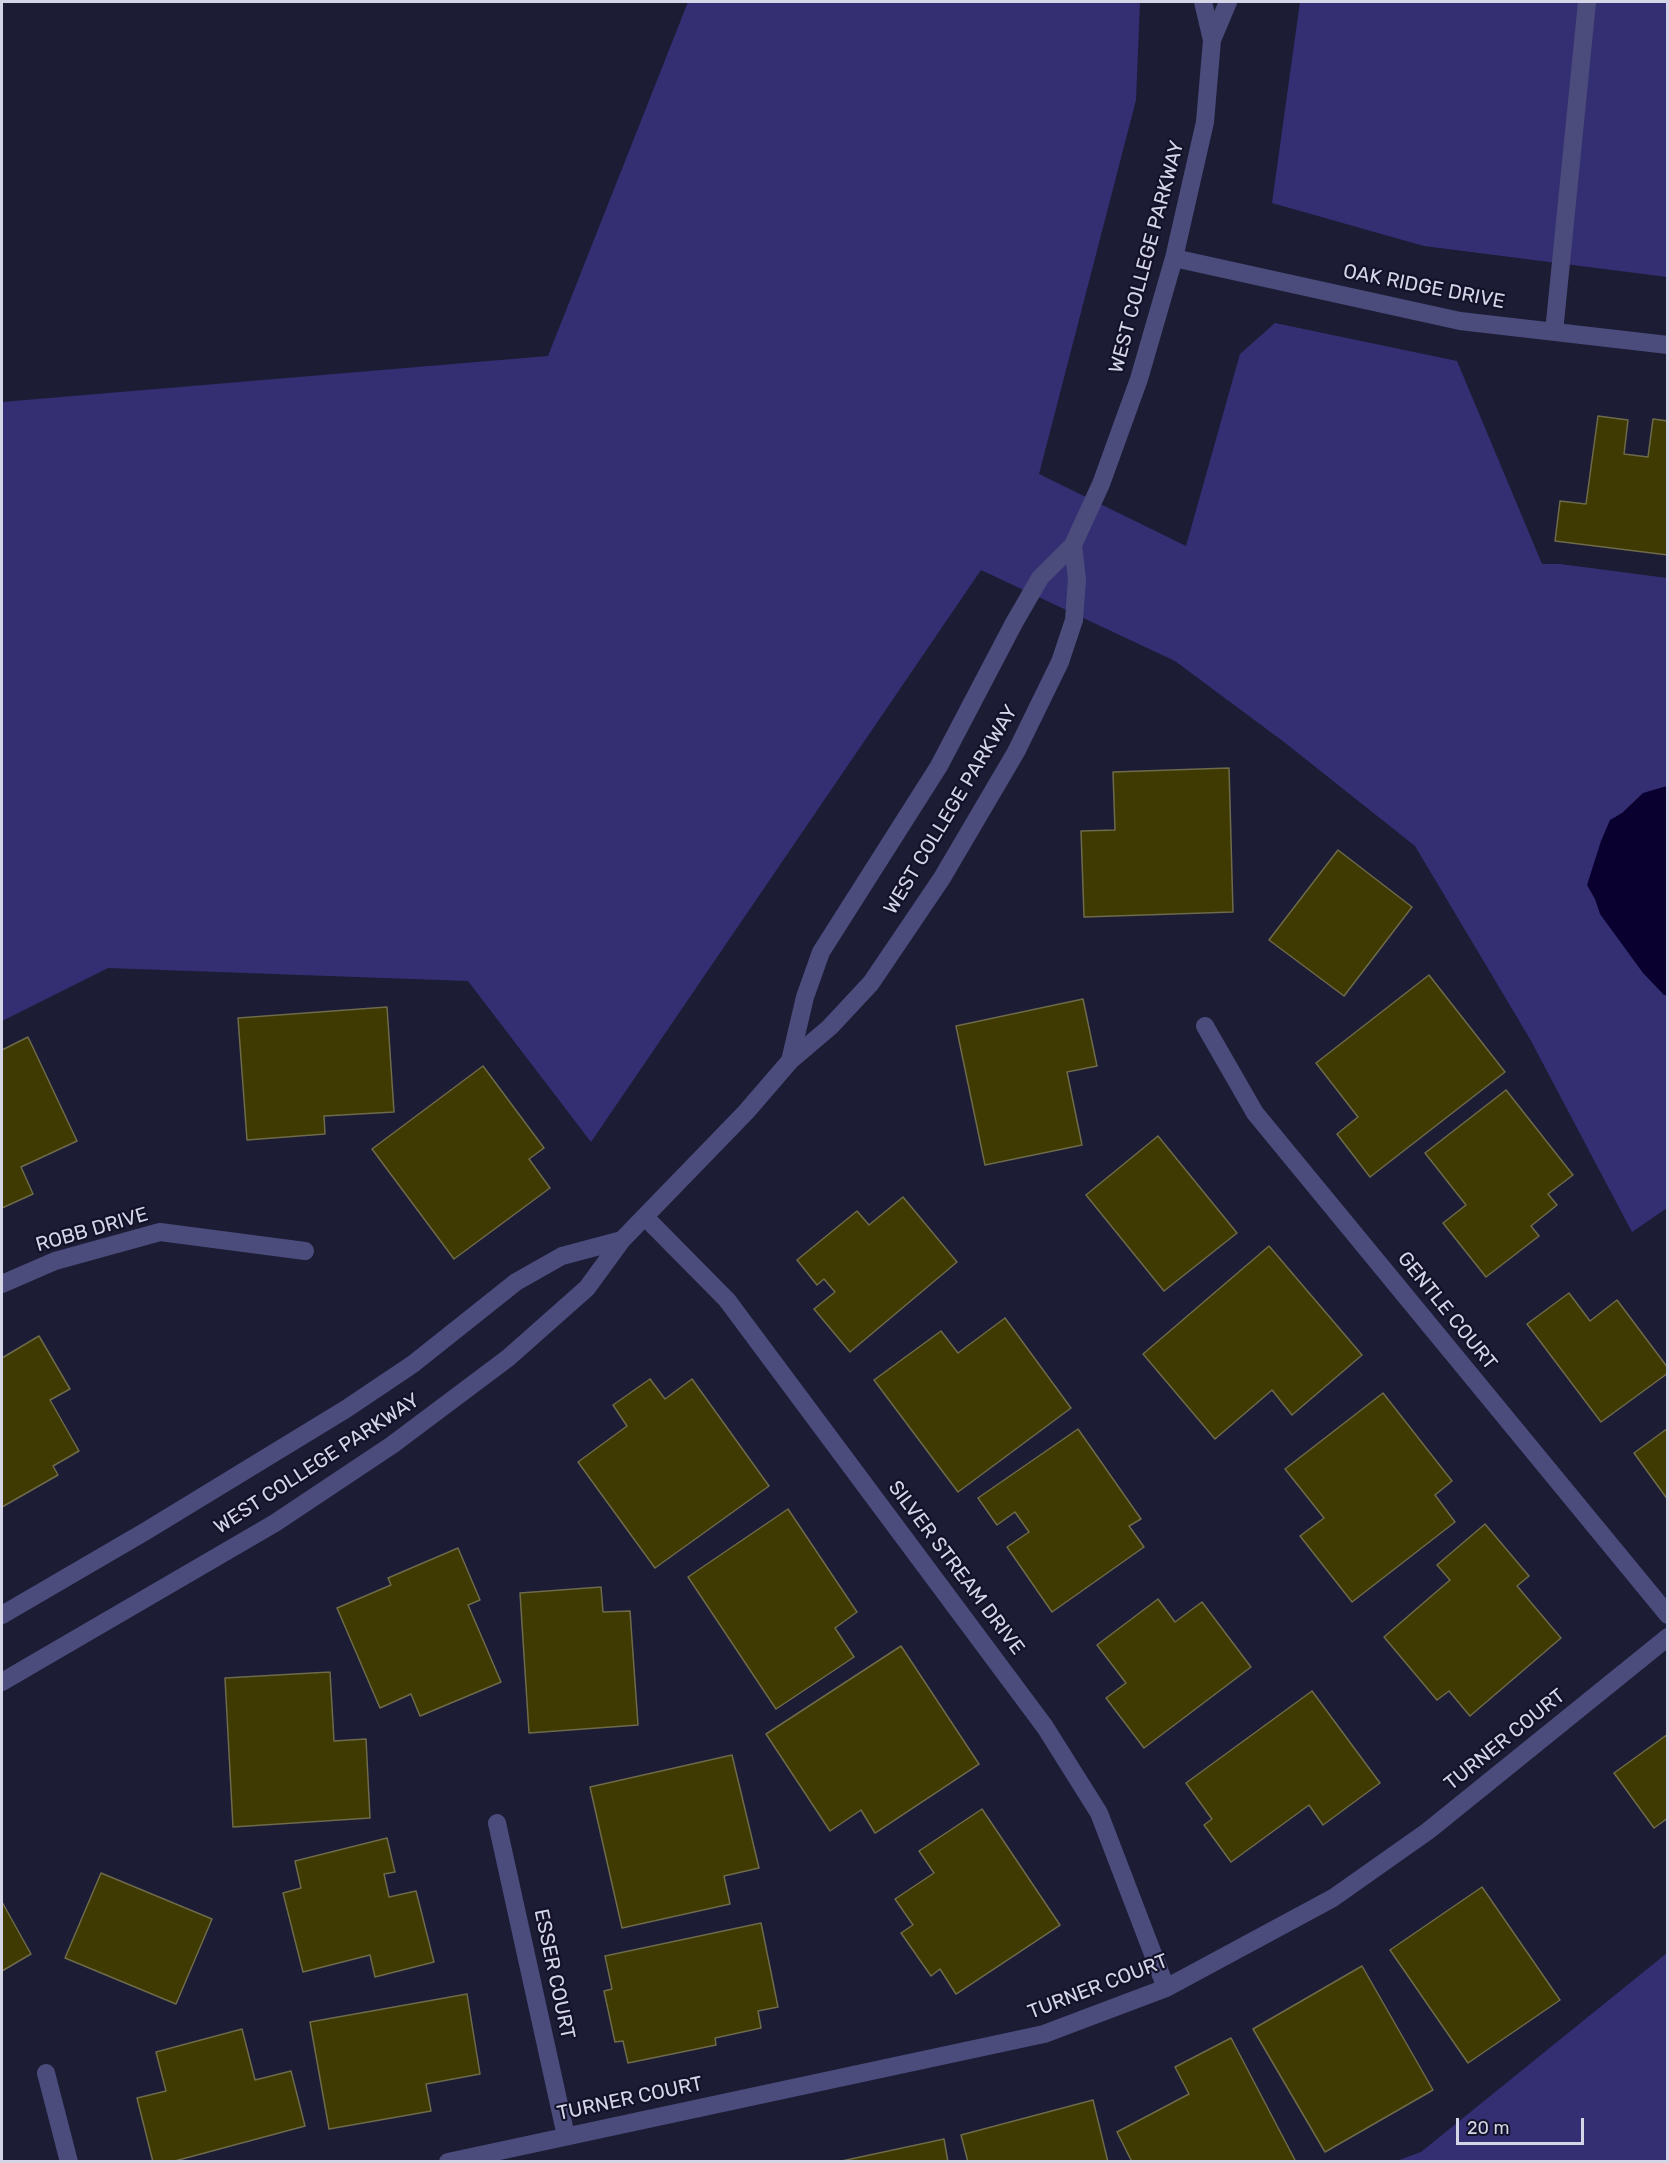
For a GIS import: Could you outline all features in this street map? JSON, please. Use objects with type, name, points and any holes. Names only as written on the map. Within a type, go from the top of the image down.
[{"type":"street","name":"WEST COLLEGE PARKWAY","points":[[1203,2],[1212,40]]},
{"type":"street","name":"WEST COLLEGE PARKWAY","points":[[790,1061],[805,997],[821,952],[939,766],[1040,578],[1073,545],[1101,483],[1139,379],[1174,258],[1205,122],[1212,40],[1228,2]]},
{"type":"street","points":[[1554,332],[1587,2]]},
{"type":"street","name":"OAK RIDGE DRIVE","points":[[1174,258],[1460,321],[1668,345]]},
{"type":"street","name":"WEST COLLEGE PARKWAY","points":[[2,1682],[274,1523],[392,1445],[508,1358],[587,1288],[622,1239],[746,1112],[790,1061],[830,1027],[871,982],[942,878],[1016,752],[1060,662],[1074,620],[1077,579],[1073,545]]},
{"type":"street","name":"GENTLE COURT","points":[[1205,1026],[1255,1113],[1668,1615]]},
{"type":"street","name":"SILVER STREAM DRIVE","points":[[645,1217],[727,1300],[1045,1727],[1098,1814],[1166,1988]]},
{"type":"street","name":"ROBB DRIVE","points":[[2,1284],[55,1261],[160,1232],[305,1251]]},
{"type":"street","name":"WEST COLLEGE PARKWAY","points":[[2,1615],[146,1531],[346,1409],[413,1364],[516,1282],[562,1256],[622,1239]]},
{"type":"street","name":"TURNER COURT","points":[[448,2162],[1044,2034],[1166,1988],[1333,1898],[1428,1831],[1668,1637]]},
{"type":"street","name":"ESSER COURT","points":[[497,1823],[566,2136]]},
{"type":"street","points":[[46,2073],[69,2162]]},
{"type":"shaded area","points":[[688,2],[1140,2],[1136,100],[1039,474],[1186,546],[1240,354],[1275,323],[1457,361],[1542,564],[1560,564],[1667,578],[1667,1208],[1632,1232],[1530,1039],[1415,846],[1284,742],[1175,661],[981,570],[591,1142],[468,981],[108,968],[2,1021],[2,402],[548,356]]},
{"type":"shaded area","points":[[1300,2],[1667,2],[1667,277],[1424,246],[1272,203]]},
{"type":"shaded area","points":[[1668,786],[1667,995],[1664,995],[1643,973],[1600,914],[1587,885],[1610,820],[1622,813],[1643,793]]},
{"type":"shaded area","points":[[1667,1953],[1667,2161],[1396,2161],[1421,2152]]},
{"type":"building","points":[[1598,416],[1628,420],[1624,454],[1648,457],[1653,419],[1668,421],[1668,555],[1555,541],[1560,501],[1586,504]]},
{"type":"building","points":[[1229,768],[1233,912],[1084,917],[1081,831],[1115,830],[1113,772]]},
{"type":"building","points":[[1338,850],[1412,907],[1344,996],[1269,940]]},
{"type":"building","points":[[1429,975],[1505,1072],[1370,1177],[1337,1134],[1358,1117],[1316,1063]]},
{"type":"building","points":[[1083,999],[1097,1066],[1067,1072],[1082,1145],[985,1165],[956,1026]]},
{"type":"building","points":[[387,1007],[394,1112],[324,1116],[325,1134],[247,1140],[238,1018]]},
{"type":"building","points":[[28,1037],[77,1141],[21,1167],[33,1194],[2,1208],[2,1050]]},
{"type":"building","points":[[483,1066],[544,1148],[529,1159],[550,1188],[454,1259],[372,1149]]},
{"type":"building","points":[[1506,1090],[1573,1175],[1548,1194],[1557,1205],[1531,1226],[1539,1236],[1486,1277],[1443,1223],[1466,1205],[1425,1153]]},
{"type":"building","points":[[1158,1136],[1237,1233],[1164,1291],[1086,1195]]},
{"type":"building","points":[[903,1197],[957,1262],[850,1352],[814,1309],[835,1292],[824,1279],[817,1285],[797,1260],[857,1211],[869,1225]]},
{"type":"building","points":[[1269,1246],[1362,1355],[1292,1415],[1272,1390],[1215,1439],[1143,1354]]},
{"type":"building","points":[[1569,1293],[1590,1321],[1617,1300],[1668,1368],[1668,1373],[1601,1422],[1527,1324]]},
{"type":"building","points":[[1005,1318],[1071,1408],[958,1492],[874,1380],[941,1331],[958,1353]]},
{"type":"building","points":[[39,1336],[70,1389],[50,1400],[79,1451],[53,1466],[58,1475],[2,1507],[2,1358]]},
{"type":"building","points":[[650,1379],[665,1399],[692,1379],[769,1486],[655,1568],[578,1462],[627,1426],[613,1405]]},
{"type":"building","points":[[1383,1393],[1452,1481],[1435,1495],[1455,1522],[1352,1602],[1300,1536],[1324,1518],[1285,1469]]},
{"type":"building","points":[[1668,1428],[1668,1500],[1634,1453]]},
{"type":"building","points":[[1078,1429],[1141,1519],[1129,1526],[1144,1547],[1052,1612],[1007,1547],[1029,1532],[1015,1512],[997,1525],[978,1498]]},
{"type":"building","points":[[788,1509],[857,1612],[835,1628],[854,1657],[776,1709],[688,1577]]},
{"type":"building","points":[[1485,1524],[1529,1576],[1517,1586],[1561,1638],[1470,1716],[1449,1691],[1437,1700],[1384,1637],[1450,1580],[1437,1565]]},
{"type":"building","points":[[458,1548],[480,1600],[468,1605],[501,1682],[420,1716],[411,1694],[380,1708],[337,1608],[391,1585],[388,1578]]},
{"type":"building","points":[[601,1587],[603,1612],[630,1611],[638,1725],[529,1733],[520,1593]]},
{"type":"building","points":[[1158,1599],[1175,1622],[1202,1602],[1251,1667],[1144,1748],[1106,1698],[1126,1683],[1097,1645]]},
{"type":"building","points":[[901,1646],[979,1764],[875,1833],[861,1810],[830,1831],[766,1734]]},
{"type":"building","points":[[330,1672],[334,1741],[366,1739],[370,1818],[233,1827],[225,1678]]},
{"type":"building","points":[[1312,1691],[1380,1783],[1323,1825],[1309,1805],[1231,1862],[1204,1825],[1212,1819],[1186,1783]]},
{"type":"building","points":[[1668,1734],[1668,1818],[1654,1828],[1614,1773]]},
{"type":"building","points":[[732,1755],[759,1868],[724,1876],[730,1904],[622,1928],[590,1787]]},
{"type":"building","points":[[982,1809],[1060,1925],[956,1994],[940,1969],[931,1976],[901,1933],[913,1925],[895,1899],[934,1873],[919,1851]]},
{"type":"building","points":[[387,1838],[395,1872],[384,1874],[389,1897],[416,1891],[434,1962],[375,1977],[370,1955],[303,1972],[283,1893],[301,1888],[295,1861]]},
{"type":"building","points":[[101,1873],[212,1919],[176,2004],[65,1958]]},
{"type":"building","points":[[1482,1887],[1560,2000],[1468,2063],[1390,1950]]},
{"type":"building","points":[[2,1902],[31,1954],[2,1971]]},
{"type":"building","points":[[761,1923],[778,2007],[758,2011],[761,2028],[715,2038],[716,2045],[628,2063],[623,2041],[615,2042],[604,1991],[612,1989],[605,1956]]},
{"type":"building","points":[[1362,1966],[1433,2090],[1325,2152],[1253,2029]]},
{"type":"building","points":[[467,1994],[480,2074],[426,2084],[431,2111],[329,2129],[310,2022]]},
{"type":"building","points":[[242,2029],[255,2080],[291,2071],[305,2126],[171,2162],[153,2162],[137,2098],[166,2091],[156,2052]]},
{"type":"building","points":[[1231,2038],[1296,2162],[1132,2162],[1117,2132],[1189,2094],[1175,2067]]},
{"type":"building","points":[[1093,2100],[1108,2162],[968,2162],[961,2135]]},
{"type":"building","points":[[944,2139],[948,2162],[837,2162]]}]
